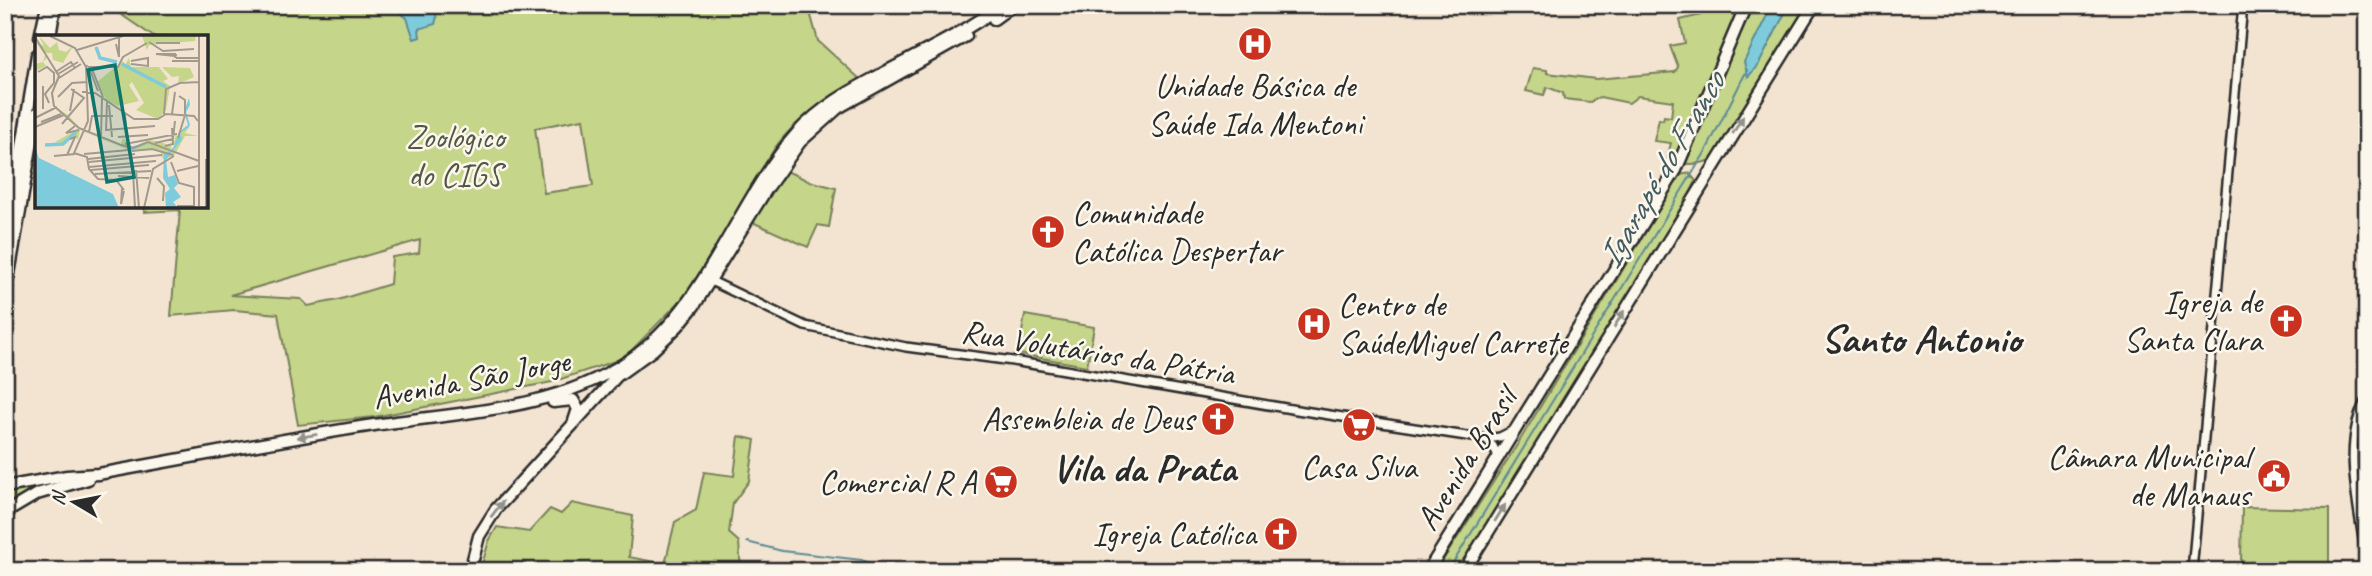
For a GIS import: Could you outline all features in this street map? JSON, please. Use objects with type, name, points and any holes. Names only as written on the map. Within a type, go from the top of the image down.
[{"type":"main road","points":[[40,35],[47,5]]},
{"type":"main road","points":[[50,35],[55,5]]},
{"type":"main road","name":"Avenida São Jorge","points":[[5,486],[116,471],[351,429],[472,413],[555,396],[583,386],[629,360],[663,331],[691,297],[772,166],[810,120],[839,97],[972,25],[1002,5]]},
{"type":"main road","name":"Avenida São Jorge","points":[[470,571],[477,543],[487,522],[506,497],[617,376],[640,361],[673,331],[694,306],[785,162],[815,127],[838,108],[982,27],[1013,5]]},
{"type":"main road","name":"Avenida Brasil","points":[[1428,571],[1676,170],[1746,5]]},
{"type":"main road","name":"Avenida Brasil","points":[[1464,571],[1814,5]]},
{"type":"main road","points":[[5,250],[35,67]]},
{"type":"main road","points":[[5,297],[35,124]]},
{"type":"main road","points":[[351,429],[366,431],[427,424],[568,399],[577,403],[577,414],[572,425]]},
{"type":"main road","points":[[5,513],[37,494],[116,471]]},
{"type":"street","points":[[2192,571],[2243,5]]},
{"type":"street","name":"Rua Volutários da Pátria","points":[[711,281],[806,326],[906,347],[1013,361],[1286,409],[1486,439],[1500,437],[1516,429]]},
{"type":"street","points":[[2367,398],[2357,421],[2353,455],[2367,571]]},
{"type":"street","points":[[1486,439],[1499,458]]},
{"type":"green space","name":"Zoológico do CIGS","points":[[107,5],[808,5],[818,41],[860,79],[801,120],[776,146],[761,178],[757,178],[686,295],[624,358],[552,382],[374,417],[298,425],[278,314],[234,310],[171,316],[180,210],[144,212],[145,208],[208,208],[208,35],[151,35]],"holes":[[[583,119],[593,186],[544,193],[535,128]],[[420,240],[419,253],[392,257],[390,284],[338,300],[308,306],[301,299],[230,295]]]},
{"type":"green space","points":[[1698,5],[1809,5],[1715,158],[1691,164],[1667,159],[1671,143],[1654,141],[1659,119],[1663,120],[1664,116],[1671,117],[1673,101],[1638,96],[1629,103],[1600,97],[1590,102],[1564,99],[1563,93],[1547,87],[1544,95],[1526,91],[1533,68],[1547,70],[1547,73],[1596,79],[1675,72],[1678,67],[1670,46],[1685,43],[1680,20],[1701,15]]},
{"type":"green space","points":[[784,170],[809,181],[836,188],[829,227],[818,225],[808,247],[750,221]]},
{"type":"green space","points":[[1689,173],[1696,181],[1686,202],[1460,571],[1436,571],[1517,445],[1680,175]]},
{"type":"green space","points":[[1025,315],[1094,327],[1087,366],[1018,354]]},
{"type":"green space","points":[[739,436],[755,440],[749,481],[733,503],[729,533],[739,542],[741,571],[480,571],[489,541],[497,527],[529,532],[550,509],[561,514],[572,503],[633,516],[629,557],[665,564],[675,522],[696,510],[704,472],[734,476]]},
{"type":"green space","points":[[77,478],[5,508],[5,492]]},
{"type":"green space","points":[[2242,507],[2329,509],[2329,565],[2241,563]]},
{"type":"water","points":[[396,5],[402,5],[408,12],[412,10],[410,5],[433,5],[435,24],[419,29],[420,37],[414,39],[407,18],[396,9]]},
{"type":"water","points":[[1772,5],[1789,5],[1759,64],[1748,77],[1744,62]]},
{"type":"waterway","name":"Igarapé do Franco","points":[[1448,571],[1706,151],[1747,70]]},
{"type":"waterway","points":[[747,542],[782,551],[862,560],[887,571]]},
{"type":"place","name":"Unidade Básica de Saúde Ida Mentoni","points":[[1255,44]]},
{"type":"place","name":"Comunidade Católica Despertar","points":[[1048,232]]},
{"type":"place","name":"Igreja de Santa Clara","points":[[2286,321]]},
{"type":"place","name":"Centro de SaúdeMiguel Carrete","points":[[1314,324]]},
{"type":"place","name":"Assembleia de Deus","points":[[1218,419]]},
{"type":"place","name":"Casa Silva","points":[[1359,425]]},
{"type":"place","name":"Câmara Municipal de Manaus","points":[[2274,476]]},
{"type":"place","name":"Comercial R A","points":[[1001,482]]},
{"type":"place","name":"Igreja Católica","points":[[1281,534]]},
{"type":"district","name":"Santo Antonio","points":[[1921,339]]},
{"type":"district","name":"Vila da Prata","points":[[1144,468]]}]
